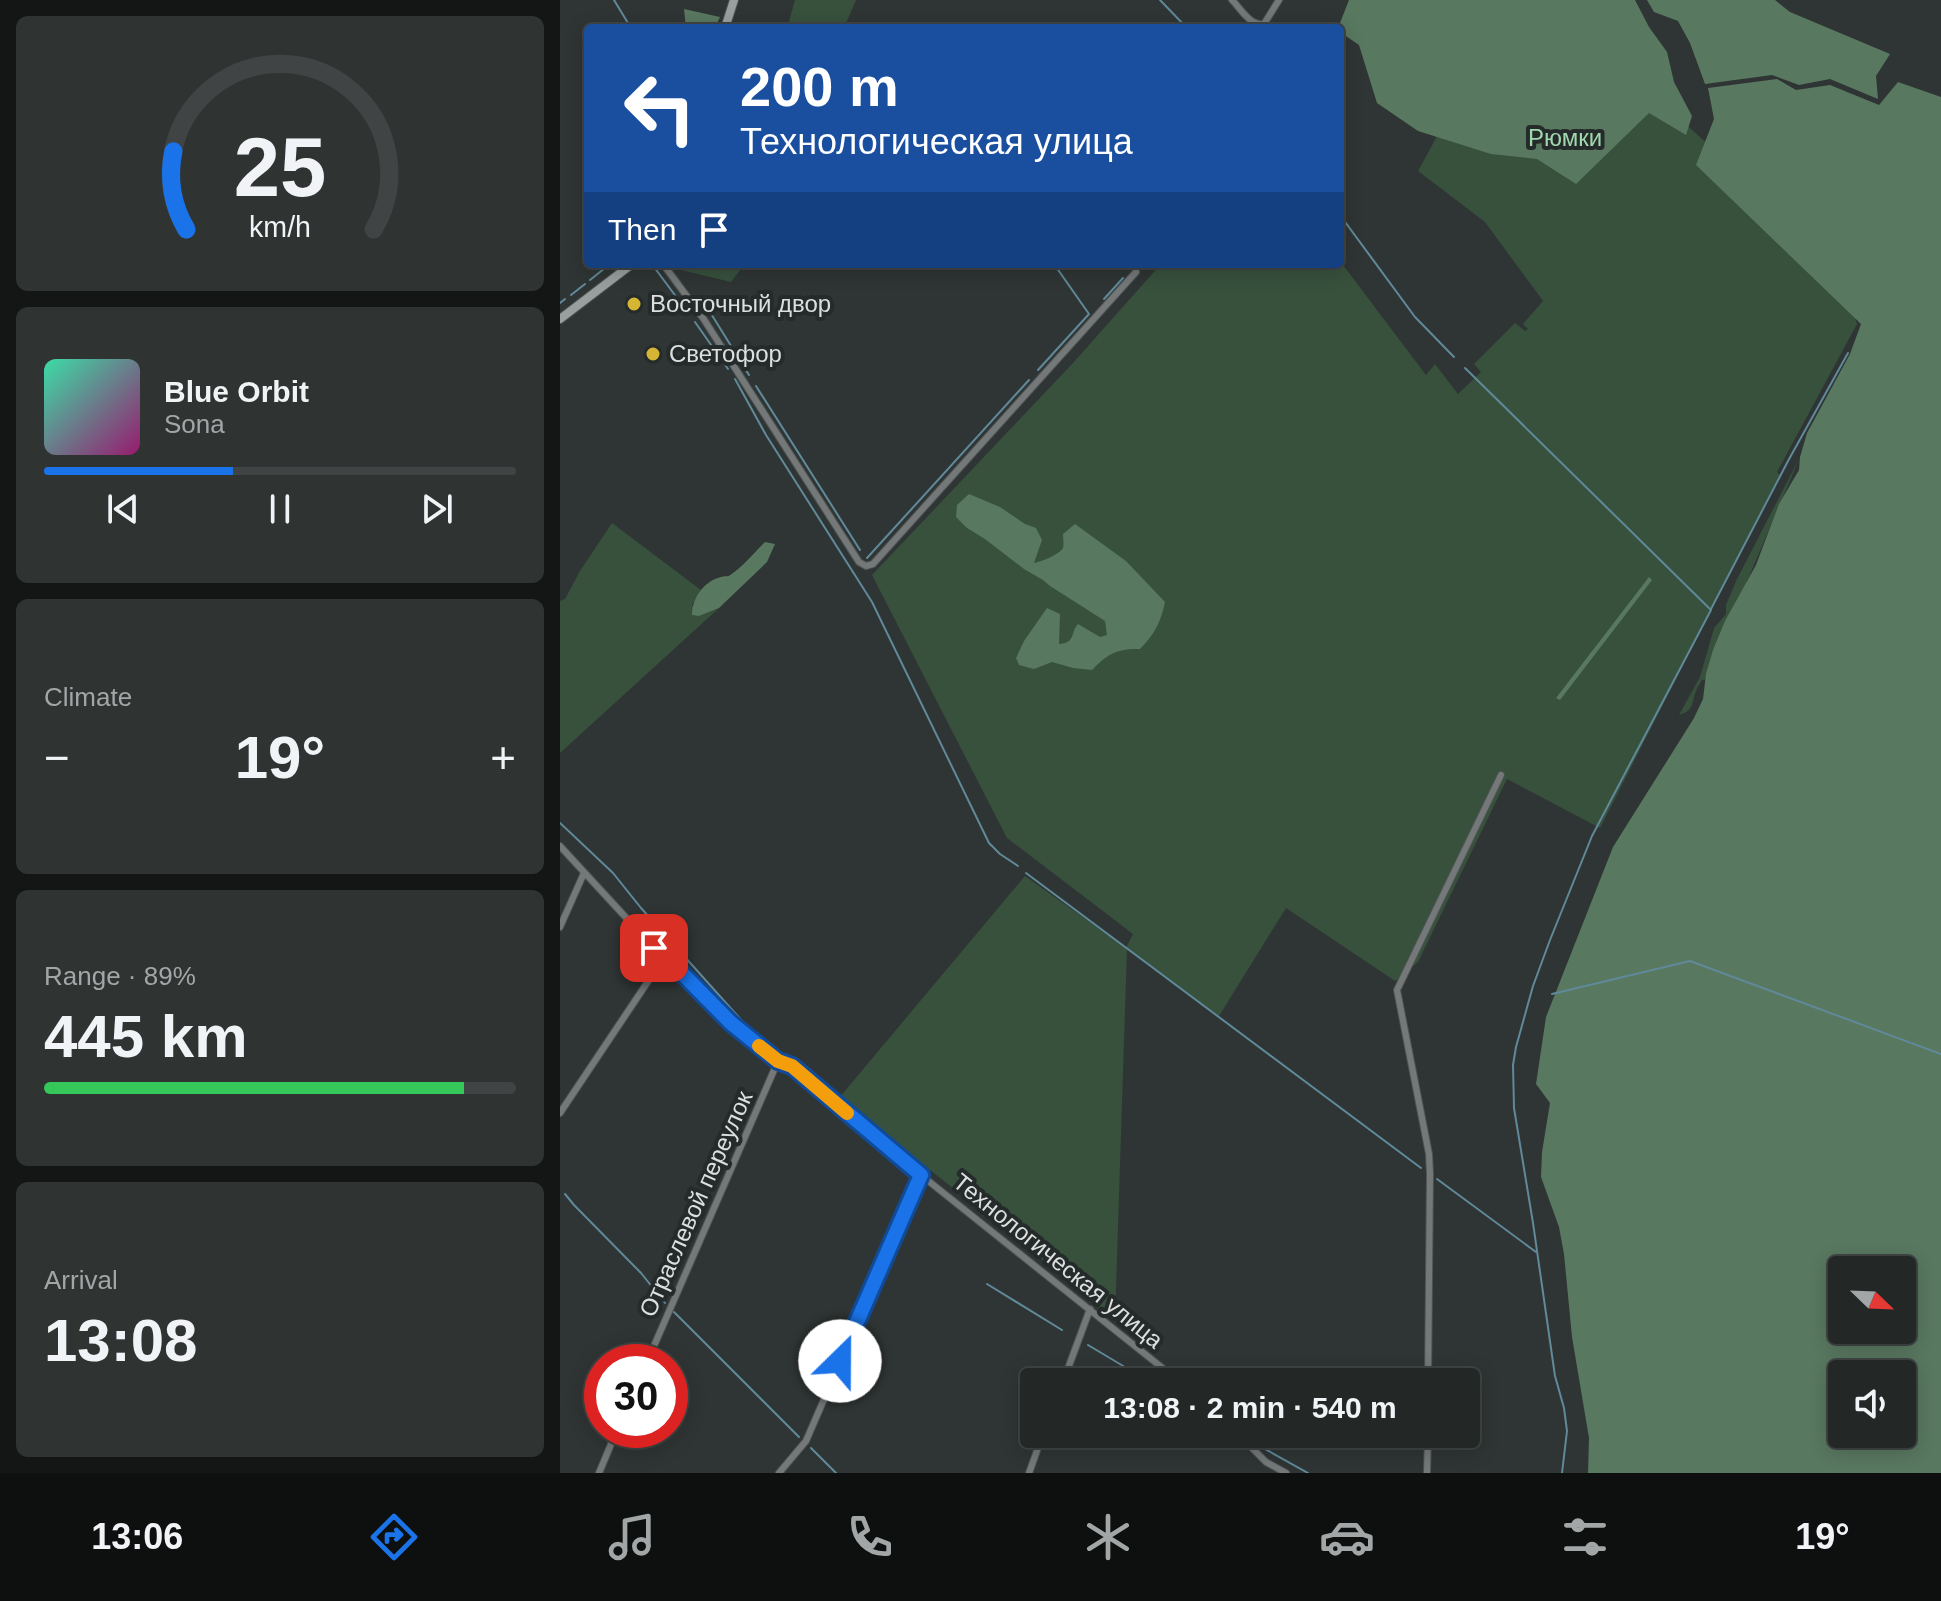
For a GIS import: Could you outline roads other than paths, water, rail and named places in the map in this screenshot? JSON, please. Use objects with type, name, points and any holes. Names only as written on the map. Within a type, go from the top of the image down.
[{"type":"main road","points":[[726,24],[734,0]]},
{"type":"main road","points":[[560,319],[627,268]]},
{"type":"street","points":[[1232,0],[1254,24]]},
{"type":"street","points":[[1264,24],[1279,0]]},
{"type":"street","points":[[666,268],[703,318],[859,562],[866,566],[873,564],[1136,272]]},
{"type":"street","points":[[1428,1368],[1430,1164],[1397,990],[1501,775]]},
{"type":"street","name":"Технологическая улица","points":[[560,846],[654,948],[731,1023],[778,1061],[792,1066],[921,1175],[1163,1368]]},
{"type":"street","points":[[560,927],[584,873]]},
{"type":"street","points":[[560,1113],[665,956]]},
{"type":"street","name":"Отраслевой переулок","points":[[655,1344],[778,1061]]},
{"type":"street","points":[[779,1473],[806,1441],[921,1175]]},
{"type":"street","points":[[1068,1368],[1090,1309]]},
{"type":"street","points":[[599,1473],[609,1448]]},
{"type":"street","points":[[1029,1473],[1038,1448]]},
{"type":"street","points":[[1252,1448],[1266,1462],[1286,1473]]},
{"type":"street","points":[[1427,1473],[1428,1448]]},
{"type":"street","points":[[1263,1473],[1266,1462]]},
{"type":"waterway","points":[[614,0],[629,24]]},
{"type":"waterway","points":[[1160,0],[1183,24]]},
{"type":"waterway","points":[[1344,220],[1415,317],[1454,357]]},
{"type":"waterway","points":[[590,280],[605,268]]},
{"type":"waterway","points":[[655,268],[689,314]]},
{"type":"waterway","points":[[1038,370],[1089,314],[1057,268]]},
{"type":"waterway","points":[[1104,299],[1123,278]]},
{"type":"waterway","points":[[571,295],[585,284]]},
{"type":"waterway","points":[[722,297],[710,312],[749,375]]},
{"type":"waterway","points":[[560,303],[565,299]]},
{"type":"waterway","points":[[695,322],[728,369]]},
{"type":"waterway","points":[[1711,609],[1848,353]]},
{"type":"waterway","points":[[1465,368],[1711,610],[1592,836],[1533,986],[1516,1047],[1513,1065],[1514,1108],[1555,1376],[1567,1431],[1562,1473]]},
{"type":"waterway","points":[[735,379],[766,435],[872,602],[989,843],[1018,866]]},
{"type":"waterway","points":[[867,558],[1029,380]]},
{"type":"waterway","points":[[756,386],[860,550]]},
{"type":"waterway","points":[[560,823],[613,873],[752,1032],[785,1056]]},
{"type":"waterway","points":[[1026,873],[1421,1168]]},
{"type":"waterway","points":[[1552,994],[1690,961],[1941,1054]]},
{"type":"waterway","points":[[1437,1179],[1536,1252]]},
{"type":"waterway","points":[[565,1194],[641,1273],[665,1303]]},
{"type":"waterway","points":[[987,1284],[1062,1330]]},
{"type":"waterway","points":[[674,1312],[799,1437]]},
{"type":"waterway","points":[[1088,1345],[1127,1368]]},
{"type":"waterway","points":[[811,1448],[836,1473]]},
{"type":"waterway","points":[[1263,1448],[1308,1473]]},
{"type":"place","name":"Восточный двор","points":[[634,304]]},
{"type":"place","name":"Светофор","points":[[653,354]]},
{"type":"park label","name":"Рюмки","points":[[1565,138]]}]
